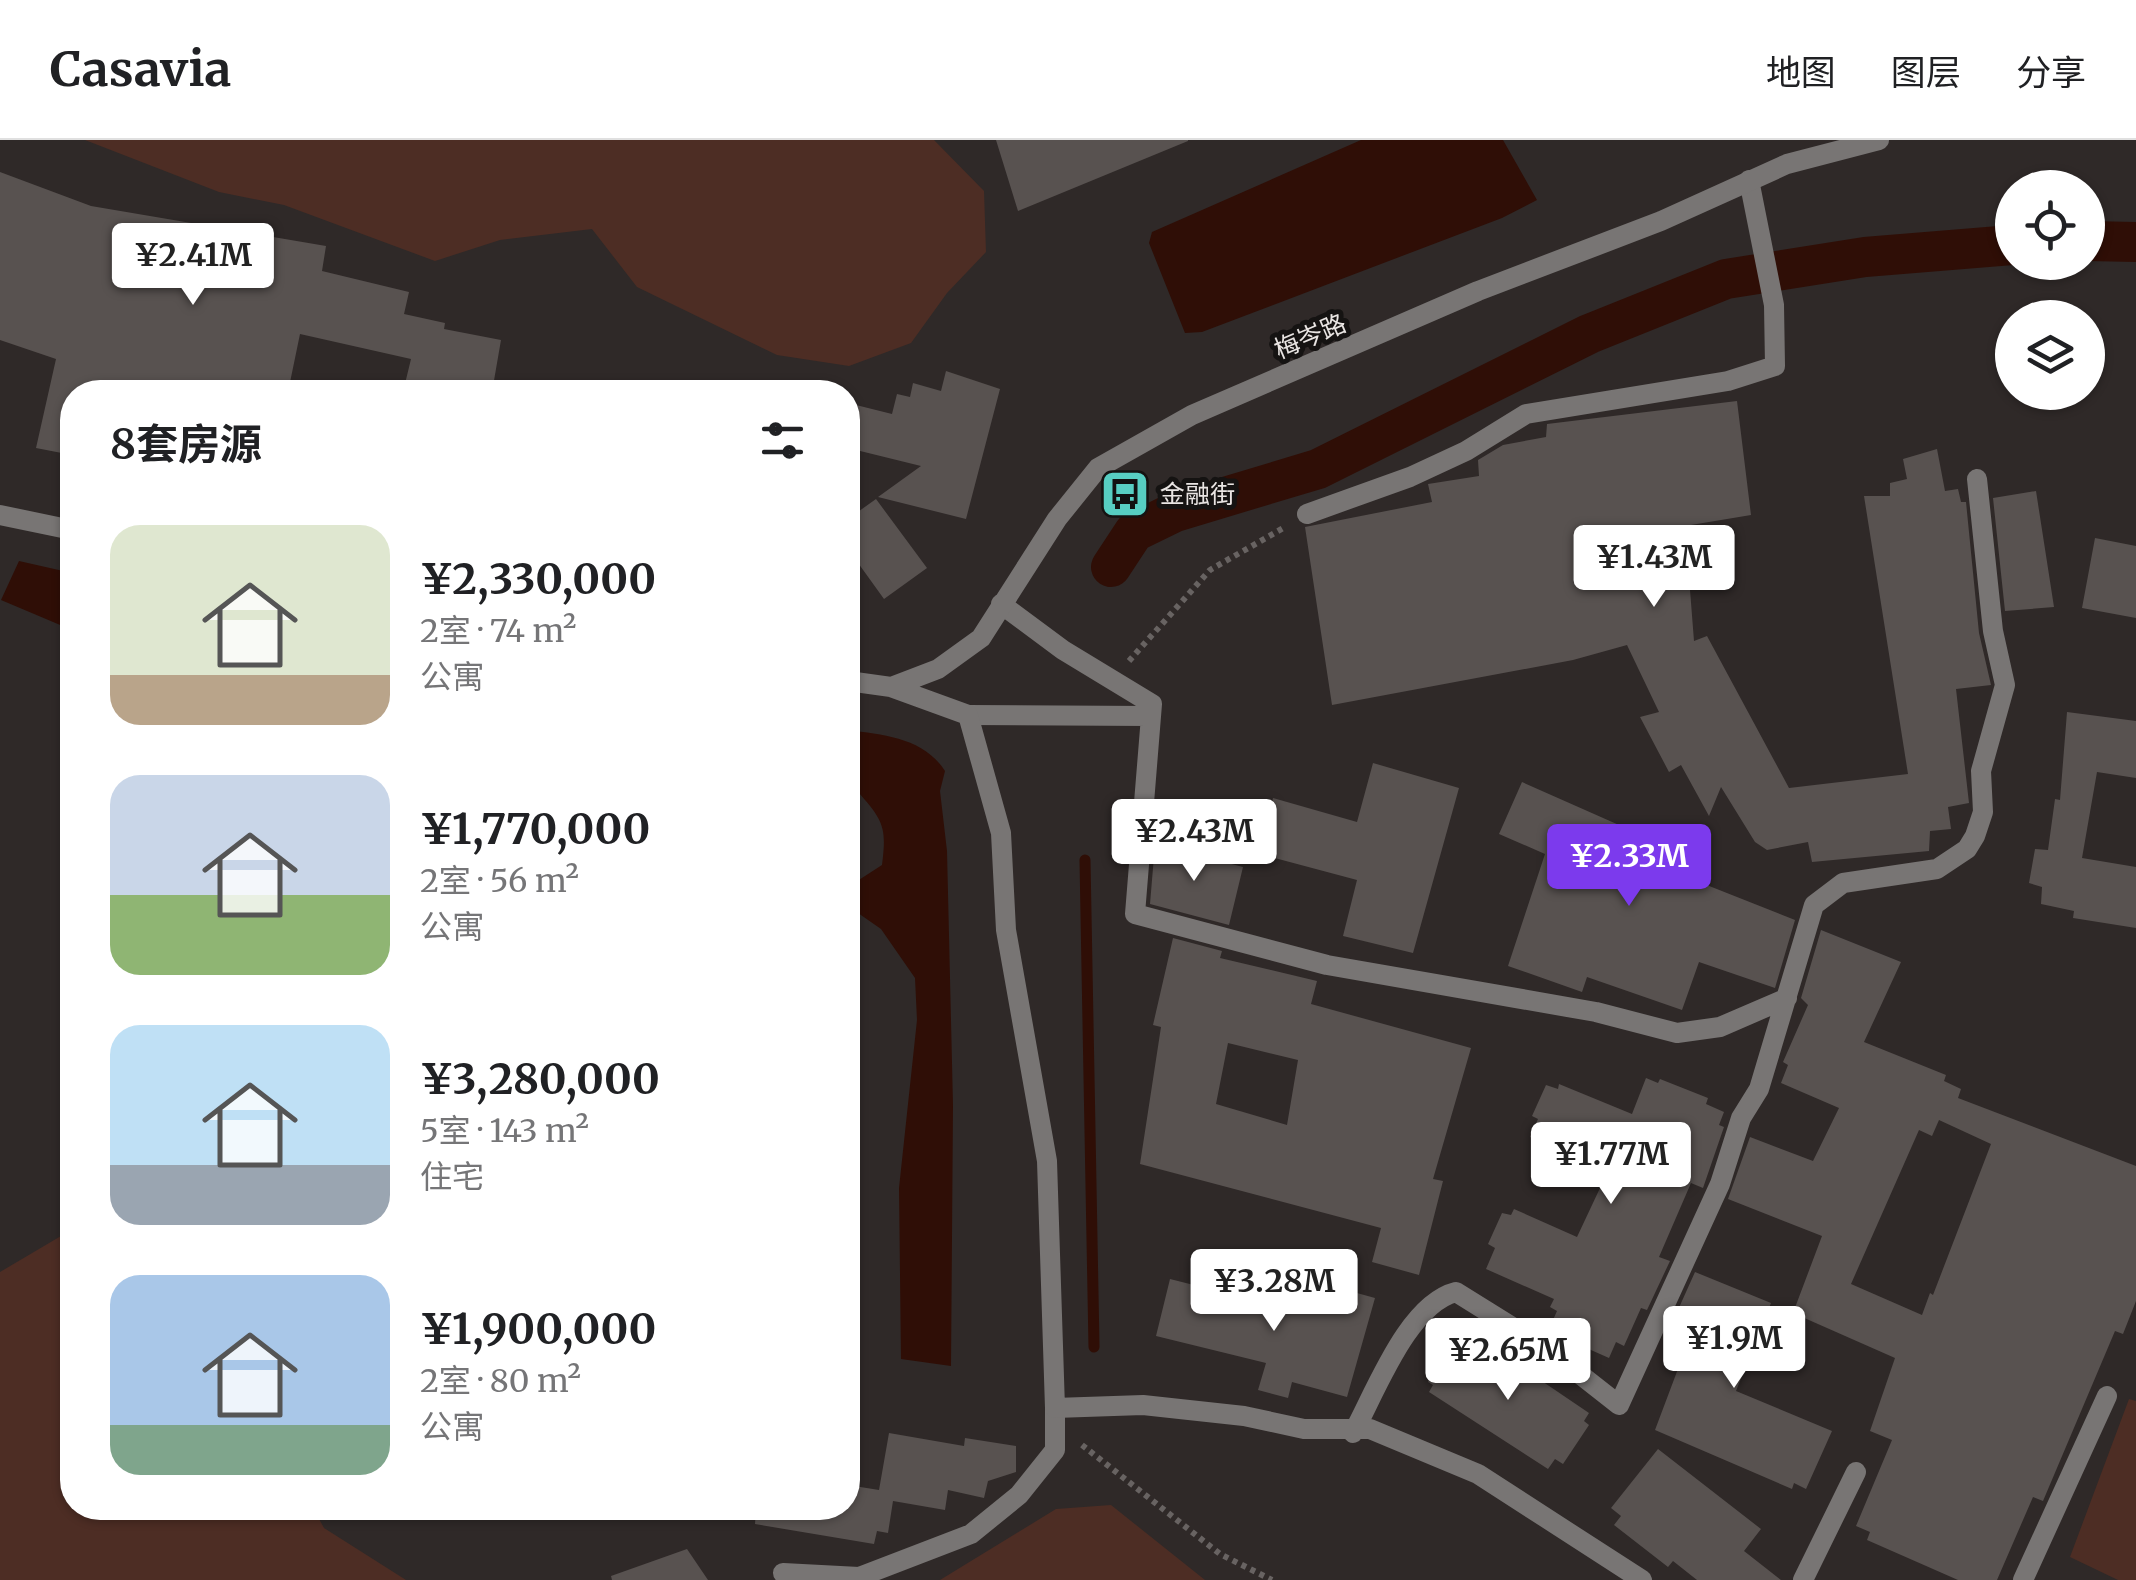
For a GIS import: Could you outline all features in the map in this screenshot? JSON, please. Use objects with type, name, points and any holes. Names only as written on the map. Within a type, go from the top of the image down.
[{"type":"street","name":"梅岑路","points":[[860,683],[891,687],[938,669],[981,638],[1098,468],[1192,415],[1478,291],[1662,221],[1787,164],[1879,140]]},
{"type":"street","points":[[1308,514],[1410,477],[1466,451],[1526,414],[1728,380],[1775,366],[1774,305],[1749,180]]},
{"type":"street","points":[[1353,1433],[1412,1324],[1437,1296],[1456,1292],[1549,1350],[1619,1405],[1720,1184],[1741,1118],[1759,1089],[1814,905],[1844,883],[1937,869],[1968,849],[1975,836],[1983,812],[1981,772],[2005,685],[1993,632],[1977,479]]},
{"type":"street","points":[[0,514],[60,527]]},
{"type":"street","points":[[1001,604],[1152,704],[1135,914],[1326,965],[1596,1012],[1677,1033],[1720,1027],[1787,998]]},
{"type":"street","points":[[891,687],[968,715],[1149,716]]},
{"type":"street","points":[[783,1573],[858,1577],[971,1534],[1019,1495],[1056,1450],[1047,1161],[1006,930],[1001,833],[968,715]]},
{"type":"street","points":[[2023,1580],[2107,1396]]},
{"type":"street","points":[[1055,1408],[1143,1405],[1353,1433],[1370,1430],[1478,1474],[1642,1580]]},
{"type":"street","points":[[1802,1580],[1856,1472]]},
{"type":"path","points":[[1112,680],[1210,570],[1308,514]]},
{"type":"path","points":[[1055,1408],[1088,1452],[1220,1554],[1272,1580]]},
{"type":"shaded area","points":[[85,140],[934,140],[984,191],[986,252],[947,293],[911,343],[849,366],[777,355],[637,287],[592,229],[500,240],[435,261],[284,205],[219,192]]},
{"type":"shaded area","points":[[1361,140],[1503,140],[1537,200],[1502,218],[1202,332],[1185,333],[1149,243],[1152,232]]},
{"type":"shaded area","points":[[19,561],[60,570],[60,625],[1,600]]},
{"type":"shaded area","points":[[860,732],[915,745],[945,771],[940,791],[947,851],[953,1105],[951,1366],[901,1359],[899,1188],[917,1020],[915,978],[881,929],[860,914],[860,879],[882,865],[884,841],[873,810],[860,794]]},
{"type":"shaded area","points":[[60,1237],[60,1520],[320,1520],[324,1528],[406,1580],[0,1580],[0,1272]]},
{"type":"shaded area","points":[[2129,1399],[2136,1401],[2136,1580],[2118,1580],[2070,1557]]},
{"type":"shaded area","points":[[1111,1505],[1205,1580],[940,1580],[1056,1509]]},
{"type":"building","points":[[996,140],[1188,140],[1188,141],[1018,211]]},
{"type":"building","points":[[0,172],[91,206],[326,246],[322,271],[409,292],[404,314],[445,323],[444,329],[501,340],[494,380],[406,380],[411,359],[300,334],[290,380],[60,380],[60,453],[36,448],[56,359],[0,340]]},
{"type":"building","points":[[946,371],[1000,389],[966,519],[878,497],[921,466],[860,451],[860,406],[892,414],[897,394],[910,397],[913,383],[941,391]]},
{"type":"building","points":[[1737,401],[1751,515],[1685,526],[1694,641],[1707,636],[1789,788],[1908,774],[1864,496],[1890,496],[1890,483],[1907,479],[1903,459],[1937,449],[1945,491],[1958,489],[1961,502],[1966,502],[1979,633],[1991,685],[1956,689],[1969,803],[1948,807],[1951,829],[1930,831],[1929,851],[1812,862],[1808,842],[1767,850],[1755,842],[1721,787],[1709,816],[1681,765],[1669,772],[1640,717],[1659,712],[1627,645],[1573,660],[1332,705],[1305,527],[1432,502],[1428,484],[1479,476],[1478,460],[1503,445],[1546,437],[1547,424]]},
{"type":"building","points":[[2036,491],[2054,607],[2005,611],[1993,498]]},
{"type":"building","points":[[876,499],[927,568],[884,599],[860,566],[860,510]]},
{"type":"building","points":[[2095,538],[2136,546],[2136,618],[2082,608]]},
{"type":"building","points":[[2067,712],[2136,721],[2136,778],[2097,772],[2082,858],[2136,867],[2136,928],[2073,918],[2074,911],[2041,904],[2042,887],[2029,883],[2035,849],[2048,850],[2055,799],[2060,800]]},
{"type":"building","points":[[1373,763],[1459,788],[1413,953],[1343,936],[1357,880],[1260,854],[1273,798],[1357,822]]},
{"type":"building","points":[[1522,782],[1628,829],[1629,825],[1706,856],[1646,861],[1795,920],[1775,988],[1699,962],[1682,1010],[1587,977],[1582,992],[1508,966],[1545,854],[1499,834]]},
{"type":"building","points":[[1155,844],[1243,867],[1229,925],[1150,904]]},
{"type":"building","points":[[1821,930],[1901,962],[1864,1042],[1946,1075],[1944,1081],[1961,1089],[1958,1098],[2136,1166],[2136,1301],[2123,1334],[2115,1331],[2043,1501],[2033,1497],[1997,1580],[1958,1580],[1867,1540],[1870,1532],[1856,1526],[1892,1440],[1870,1431],[1895,1358],[1793,1313],[1822,1236],[1728,1199],[1750,1137],[1813,1161],[1839,1108],[1781,1083],[1788,1065],[1783,1062],[1808,1005],[1801,998]],"holes":[[[1939,1120],[1991,1144],[1922,1315],[1851,1284],[1919,1130],[1932,1136]]]},
{"type":"building","points":[[1173,938],[1222,951],[1220,958],[1317,981],[1311,1004],[1471,1048],[1433,1179],[1443,1181],[1419,1275],[1372,1262],[1381,1228],[1140,1164],[1161,1027],[1153,1025]],"holes":[[[1228,1043],[1298,1060],[1287,1125],[1216,1104]]]},
{"type":"building","points":[[1646,1078],[1658,1083],[1660,1079],[1708,1098],[1706,1104],[1724,1112],[1719,1125],[1724,1127],[1703,1188],[1691,1183],[1659,1257],[1670,1261],[1647,1310],[1641,1308],[1624,1346],[1616,1342],[1609,1358],[1548,1331],[1557,1311],[1550,1307],[1554,1299],[1486,1269],[1495,1248],[1488,1244],[1502,1213],[1511,1215],[1514,1209],[1577,1237],[1608,1171],[1530,1137],[1538,1119],[1532,1116],[1546,1085],[1558,1089],[1559,1084],[1632,1114]]},
{"type":"building","points":[[1695,1272],[1771,1303],[1736,1391],[1832,1431],[1806,1489],[1794,1483],[1792,1489],[1655,1430],[1693,1329],[1673,1321]]},
{"type":"building","points":[[1170,1279],[1308,1314],[1311,1303],[1323,1306],[1328,1285],[1375,1298],[1347,1397],[1292,1382],[1288,1398],[1258,1390],[1266,1363],[1156,1336]]},
{"type":"building","points":[[1449,1335],[1466,1347],[1470,1341],[1527,1379],[1530,1373],[1589,1413],[1584,1421],[1589,1425],[1563,1464],[1555,1459],[1548,1469],[1429,1392],[1433,1385],[1428,1382]]},
{"type":"building","points":[[889,1433],[964,1446],[965,1438],[1016,1446],[1016,1472],[988,1481],[984,1498],[948,1490],[945,1510],[893,1501],[888,1533],[877,1531],[874,1544],[755,1524],[755,1520],[860,1520],[860,1487],[879,1490]]},
{"type":"building","points":[[1658,1449],[1761,1529],[1744,1551],[1781,1580],[1697,1580],[1673,1561],[1668,1567],[1614,1525],[1621,1516],[1611,1508]]},
{"type":"building","points":[[687,1549],[708,1580],[612,1580],[611,1576]]},
{"type":"waterway","points":[[2105,241],[2136,242]]},
{"type":"waterway","points":[[1111,567],[1134,532],[1175,512],[1318,469],[1589,334],[1726,279],[1865,257],[1995,246]]},
{"type":"waterway","points":[[1085,860],[1094,1347]]},
{"type":"place","name":"金融街","points":[[1125,494]]}]
